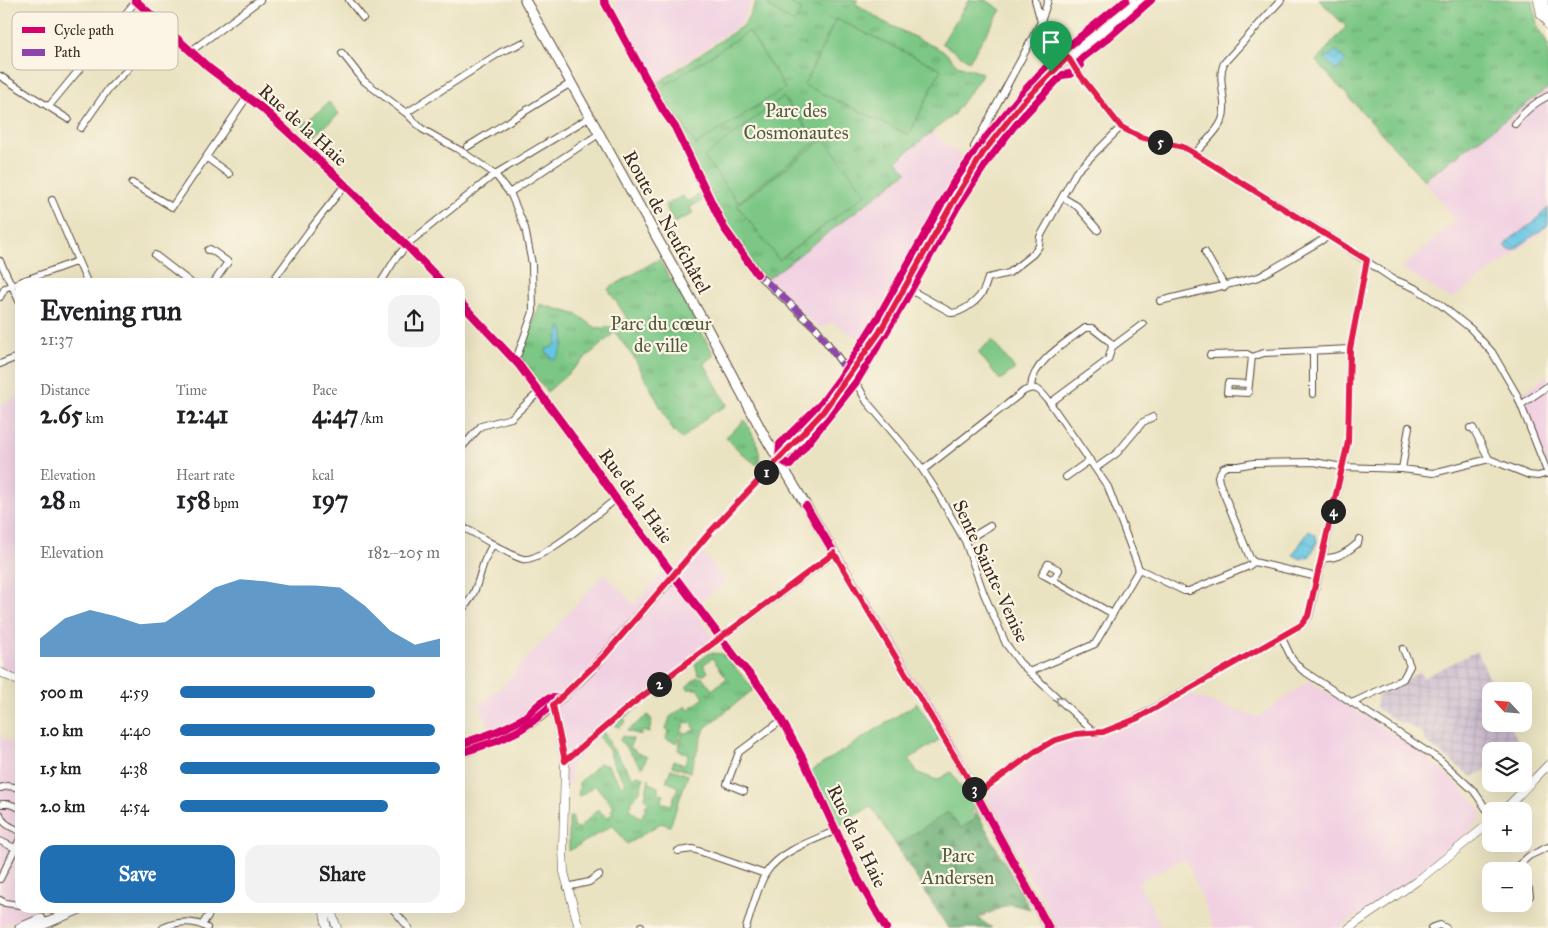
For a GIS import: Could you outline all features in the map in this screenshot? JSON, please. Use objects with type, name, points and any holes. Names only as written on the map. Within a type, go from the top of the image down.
[{"type":"main road","name":"Route de Neufchâtel","points":[[525,0],[779,459],[977,794],[1049,928]]},
{"type":"main road","points":[[768,471],[822,413],[879,333],[961,188],[983,153],[1028,96],[1081,43],[1132,0]]},
{"type":"main road","points":[[1068,57],[1085,48],[1142,0]]},
{"type":"main road","points":[[465,751],[497,741],[534,721],[604,656],[674,576]]},
{"type":"main road","points":[[20,928],[54,913]]},
{"type":"main road","points":[[35,928],[70,913]]},
{"type":"street","points":[[126,12],[136,0]]},
{"type":"street","name":"Rue de la Haie","points":[[136,0],[149,12]]},
{"type":"street","points":[[191,51],[260,0]]},
{"type":"street","points":[[349,0],[363,18]]},
{"type":"street","points":[[1035,0],[1041,22],[1121,127],[1140,137],[1183,147],[1329,236],[1393,279],[1417,289],[1442,305],[1472,329],[1492,352],[1522,404],[1548,473],[1538,476],[1529,475],[1489,459],[1433,473],[1402,469],[1343,467],[1314,462],[1254,463],[1223,468],[1218,476],[1219,482],[1250,558],[1254,562],[1317,577]]},
{"type":"street","points":[[974,147],[1041,22],[1048,0]]},
{"type":"street","points":[[1195,154],[1221,121],[1223,113],[1221,70],[1224,63],[1281,0]]},
{"type":"street","points":[[1538,0],[1541,15],[1548,23]]},
{"type":"street","points":[[1544,0],[1548,23]]},
{"type":"street","name":"Rue de la Haie","points":[[178,39],[221,77],[262,108],[344,185],[438,278]]},
{"type":"street","points":[[406,113],[501,52],[522,43]]},
{"type":"street","points":[[342,53],[364,81],[406,113],[422,129],[461,150],[496,174],[509,192],[525,228],[532,264],[533,312],[518,354],[514,359]]},
{"type":"street","points":[[49,106],[79,70]]},
{"type":"street","points":[[81,128],[109,88],[127,70]]},
{"type":"street","points":[[0,76],[68,119]]},
{"type":"street","points":[[467,147],[571,84]]},
{"type":"street","points":[[1515,124],[1535,102],[1548,96]]},
{"type":"street","points":[[132,183],[172,207],[248,97]]},
{"type":"street","points":[[384,278],[406,245],[496,174],[590,117]]},
{"type":"street","points":[[905,286],[952,313],[959,312],[981,295],[988,278],[1009,273],[1033,254],[1038,246],[1040,237],[1076,172],[1121,127]]},
{"type":"street","points":[[509,192],[599,134]]},
{"type":"street","points":[[206,157],[229,174]]},
{"type":"street","points":[[275,278],[344,185]]},
{"type":"street","points":[[1062,197],[1078,206],[1098,230]]},
{"type":"street","points":[[52,200],[85,278]]},
{"type":"street","points":[[1160,301],[1225,287],[1259,277],[1329,236]]},
{"type":"street","points":[[208,250],[210,248],[228,262],[217,278]]},
{"type":"street","points":[[1205,252],[1225,287]]},
{"type":"street","points":[[155,255],[185,278]]},
{"type":"street","points":[[977,794],[1036,751],[1053,741],[1076,734],[1103,732],[1138,718],[1301,625],[1308,616],[1348,442],[1350,349],[1367,260]]},
{"type":"street","points":[[0,261],[5,286],[15,297]]},
{"type":"street","points":[[31,278],[78,261]]},
{"type":"street","name":"Sente Sainte-Venise","points":[[757,274],[816,328],[858,385],[867,402],[923,470],[965,542],[984,594],[1006,644],[1020,663],[1095,733]]},
{"type":"street","points":[[0,297],[5,286]]},
{"type":"street","name":"Rue de la Haie","points":[[465,307],[514,359],[616,499],[760,687],[782,720],[803,759],[858,879],[886,928]]},
{"type":"street","points":[[1050,403],[1108,360],[1112,347],[1143,324]]},
{"type":"street","points":[[1031,387],[1032,378],[1045,358],[1085,328],[1092,328],[1110,342],[1112,347]]},
{"type":"street","points":[[1210,355],[1247,354],[1252,357],[1264,353],[1350,349]]},
{"type":"street","points":[[1312,394],[1313,351]]},
{"type":"street","points":[[1249,384],[1252,357]]},
{"type":"street","points":[[0,364],[15,358]]},
{"type":"street","points":[[1522,404],[1548,386]]},
{"type":"street","points":[[923,470],[1024,390],[1031,387],[1042,392],[1108,486],[1139,569],[1184,591],[1189,591],[1254,562]]},
{"type":"street","points":[[465,444],[481,426],[511,418],[538,392]]},
{"type":"street","points":[[1096,468],[1117,453],[1144,422],[1154,417]]},
{"type":"street","points":[[1402,469],[1409,427]]},
{"type":"street","points":[[1470,428],[1473,428],[1489,459]]},
{"type":"street","points":[[1066,477],[1090,460]]},
{"type":"street","points":[[674,576],[711,531],[768,471]]},
{"type":"street","points":[[465,529],[517,557],[530,559],[546,552],[616,499]]},
{"type":"street","points":[[965,542],[990,526]]},
{"type":"street","points":[[1322,558],[1332,558],[1349,551],[1358,543],[1358,539]]},
{"type":"street","points":[[465,606],[480,579],[483,566],[493,544]]},
{"type":"street","points":[[565,761],[632,704],[834,553]]},
{"type":"street","points":[[1029,672],[1091,647],[1099,638],[1139,569]]},
{"type":"street","points":[[1053,580],[1113,614]]},
{"type":"street","points":[[1281,636],[1292,660],[1302,670],[1440,760],[1474,791],[1482,803]]},
{"type":"street","points":[[1352,703],[1403,679],[1410,666],[1404,649]]},
{"type":"street","points":[[0,672],[15,680]]},
{"type":"street","points":[[553,705],[565,761],[563,848],[567,886],[579,928]]},
{"type":"street","points":[[744,791],[727,784],[739,752],[782,720]]},
{"type":"street","points":[[1512,802],[1548,765]]},
{"type":"street","points":[[0,788],[8,786],[15,787]]},
{"type":"street","points":[[15,806],[9,804],[0,808],[1,818],[6,824],[15,828]]},
{"type":"street","points":[[1349,928],[1417,881],[1482,829]]},
{"type":"street","points":[[746,928],[766,874],[775,862],[788,853],[835,831]]},
{"type":"street","points":[[0,841],[15,848],[0,879]]},
{"type":"street","points":[[1524,862],[1530,856],[1548,847]]},
{"type":"street","points":[[678,851],[693,849],[766,874]]},
{"type":"street","points":[[567,886],[589,882],[599,875]]},
{"type":"street","points":[[0,900],[15,904]]},
{"type":"street","points":[[163,928],[176,923],[205,926],[211,913]]},
{"type":"street","points":[[324,913],[327,928]]},
{"type":"street","points":[[332,913],[337,928]]},
{"type":"street","points":[[396,913],[410,928]]},
{"type":"street","points":[[1431,928],[1440,925],[1446,928]]},
{"type":"shaded area","points":[[618,0],[752,0],[742,23],[653,84],[614,3]]},
{"type":"shaded area","points":[[1548,88],[1548,227],[1451,299],[1402,268],[1455,220],[1424,180]]},
{"type":"shaded area","points":[[932,132],[972,165],[870,346],[832,322],[820,329],[766,280],[907,172],[897,160]]},
{"type":"shaded area","points":[[1548,375],[1548,469],[1520,395]]},
{"type":"shaded area","points":[[15,398],[15,674],[0,666],[0,405]]},
{"type":"shaded area","points":[[698,546],[726,582],[692,609],[716,640],[604,725],[596,739],[571,765],[570,785],[563,785],[563,762],[554,705],[497,740],[479,706],[502,686],[604,574],[634,604],[662,574],[671,572]]},
{"type":"shaded area","points":[[1477,651],[1491,682],[1482,682],[1482,732],[1514,732],[1518,742],[1482,742],[1482,772],[1472,777],[1424,740],[1424,735],[1405,723],[1401,724],[1376,708],[1378,696],[1420,672],[1423,678]]},
{"type":"shaded area","points":[[1309,681],[1420,751],[1461,787],[1482,811],[1479,821],[1464,836],[1410,880],[1339,928],[1214,928],[1184,858],[1138,883],[1160,923],[1156,928],[1058,928],[988,800],[990,789],[1055,744],[1079,737],[1092,737],[1114,732],[1129,727],[1189,695],[1258,717]]},
{"type":"shaded area","points":[[0,737],[15,744],[15,913],[32,913],[0,928]]},
{"type":"green space","name":"Parc des Cosmonautes","points":[[757,0],[858,0],[855,3],[882,21],[945,52],[957,65],[982,73],[953,115],[897,160],[907,172],[769,278],[756,271],[727,227],[678,127],[653,86],[744,25]]},
{"type":"green space","points":[[773,0],[785,0],[802,10],[794,23],[768,6]]},
{"type":"green space","points":[[969,0],[986,0],[1001,10],[969,61],[942,43]]},
{"type":"green space","points":[[1319,0],[1533,0],[1537,25],[1548,45],[1548,88],[1424,180],[1316,61],[1346,27]]},
{"type":"green space","points":[[836,19],[941,69],[909,135],[804,85]]},
{"type":"green space","points":[[749,31],[785,88],[696,145],[660,89]]},
{"type":"green space","points":[[783,97],[817,141],[738,202],[704,157]]},
{"type":"green space","points":[[329,102],[339,114],[313,137],[302,126]]},
{"type":"green space","points":[[824,139],[866,194],[779,260],[737,205]]},
{"type":"green space","points":[[703,192],[707,198],[690,207],[693,214],[674,223],[665,205],[683,196],[687,202]]},
{"type":"green space","name":"Parc du cœur de ville","points":[[659,259],[714,355],[704,363],[727,405],[707,417],[682,439],[674,432],[636,361],[615,332],[547,392],[521,358],[540,304],[578,315],[596,328],[612,327],[627,318],[608,289]]},
{"type":"green space","points":[[992,340],[1015,369],[1000,380],[978,352]]},
{"type":"green space","points":[[745,420],[758,448],[759,460],[757,465],[741,453],[726,437]]},
{"type":"green space","points":[[710,653],[723,654],[754,689],[705,728],[690,772],[672,766],[674,761],[684,765],[689,754],[678,750],[683,732],[687,733],[695,730],[693,724],[685,722],[677,743],[666,739],[668,731],[666,730],[670,717],[686,706],[688,710],[704,698],[698,689],[688,689],[686,687],[697,677],[703,678],[712,690],[727,678],[712,658],[703,665],[708,672],[704,675],[698,674],[695,664]]},
{"type":"green space","points":[[661,689],[664,694],[659,697],[656,694],[624,718],[626,722],[620,727],[616,726],[616,722]]},
{"type":"green space","points":[[917,703],[940,739],[909,759],[918,773],[937,780],[951,772],[975,809],[971,811],[976,819],[961,828],[948,812],[896,845],[871,806],[839,826],[810,772]]},
{"type":"green space","points":[[648,715],[652,720],[649,733],[642,731],[641,735],[627,731]]},
{"type":"green space","points":[[603,732],[633,778],[637,775],[644,777],[640,791],[631,802],[632,805],[629,809],[641,818],[646,808],[645,806],[649,803],[645,798],[649,778],[649,783],[658,787],[658,793],[664,795],[661,802],[671,805],[678,787],[666,781],[671,769],[688,775],[670,826],[661,823],[627,844],[613,825],[569,851],[569,817],[573,817],[573,827],[579,828],[598,809],[608,817],[613,813],[611,810],[614,807],[595,785],[580,796],[578,795],[580,785],[578,784],[599,763],[608,766],[622,786],[626,784],[613,763],[609,750],[599,738]]},
{"type":"green space","points":[[622,736],[633,739],[629,748],[647,757],[642,768],[620,740]]},
{"type":"green space","name":"Parc Andersen","points":[[975,809],[1030,909],[1010,904],[978,918],[992,928],[948,928],[896,845],[948,811],[961,828],[976,819]]},
{"type":"water","points":[[1336,50],[1346,61],[1336,71],[1325,59]]},
{"type":"water","points":[[1548,208],[1548,225],[1514,250],[1509,250],[1505,245],[1508,241],[1530,225]]},
{"type":"water","points":[[562,326],[563,344],[555,360],[546,351],[547,348],[556,344],[560,327]]},
{"type":"water","points":[[1309,530],[1316,536],[1317,542],[1310,556],[1301,559],[1293,555]]},
{"type":"marked path","points":[[754,270],[816,328],[847,371]]},
{"type":"marked path","points":[[721,639],[774,596],[835,553]]},
{"type":"cycle path","points":[[135,0],[148,12]]},
{"type":"cycle path","points":[[779,459],[780,444],[822,403],[839,380],[881,313],[954,182],[985,139],[1027,88],[1059,54],[1126,0]]},
{"type":"cycle path","points":[[779,459],[790,465],[856,382],[904,302],[957,207],[990,157],[1013,127],[1062,75],[1070,74],[1080,66],[1079,63],[1082,58],[1151,0]]},
{"type":"cycle path","points":[[604,1],[663,110],[675,127],[724,228],[757,274]]},
{"type":"cycle path","points":[[178,40],[209,68],[262,108],[338,178],[438,278]]},
{"type":"cycle path","points":[[465,307],[519,365],[616,499],[776,710],[803,759],[858,879],[886,928]]},
{"type":"cycle path","points":[[465,751],[497,741],[518,731],[571,689],[617,640],[711,531],[779,459]]},
{"type":"cycle path","points":[[806,506],[950,746],[1049,928]]},
{"type":"cycle path","points":[[465,742],[510,726],[549,698],[560,699]]},
{"type":"route","points":[[1068,57],[1121,127],[1140,137],[1183,147],[1367,260],[1350,349],[1348,442],[1308,616],[1301,625],[1138,718],[1103,732],[1076,734],[1053,741],[1036,751],[977,794],[834,553],[632,704],[605,725],[565,761],[553,705],[604,656],[711,531],[822,413],[879,333],[983,153],[1022,103],[1051,72],[1068,57]]}]
